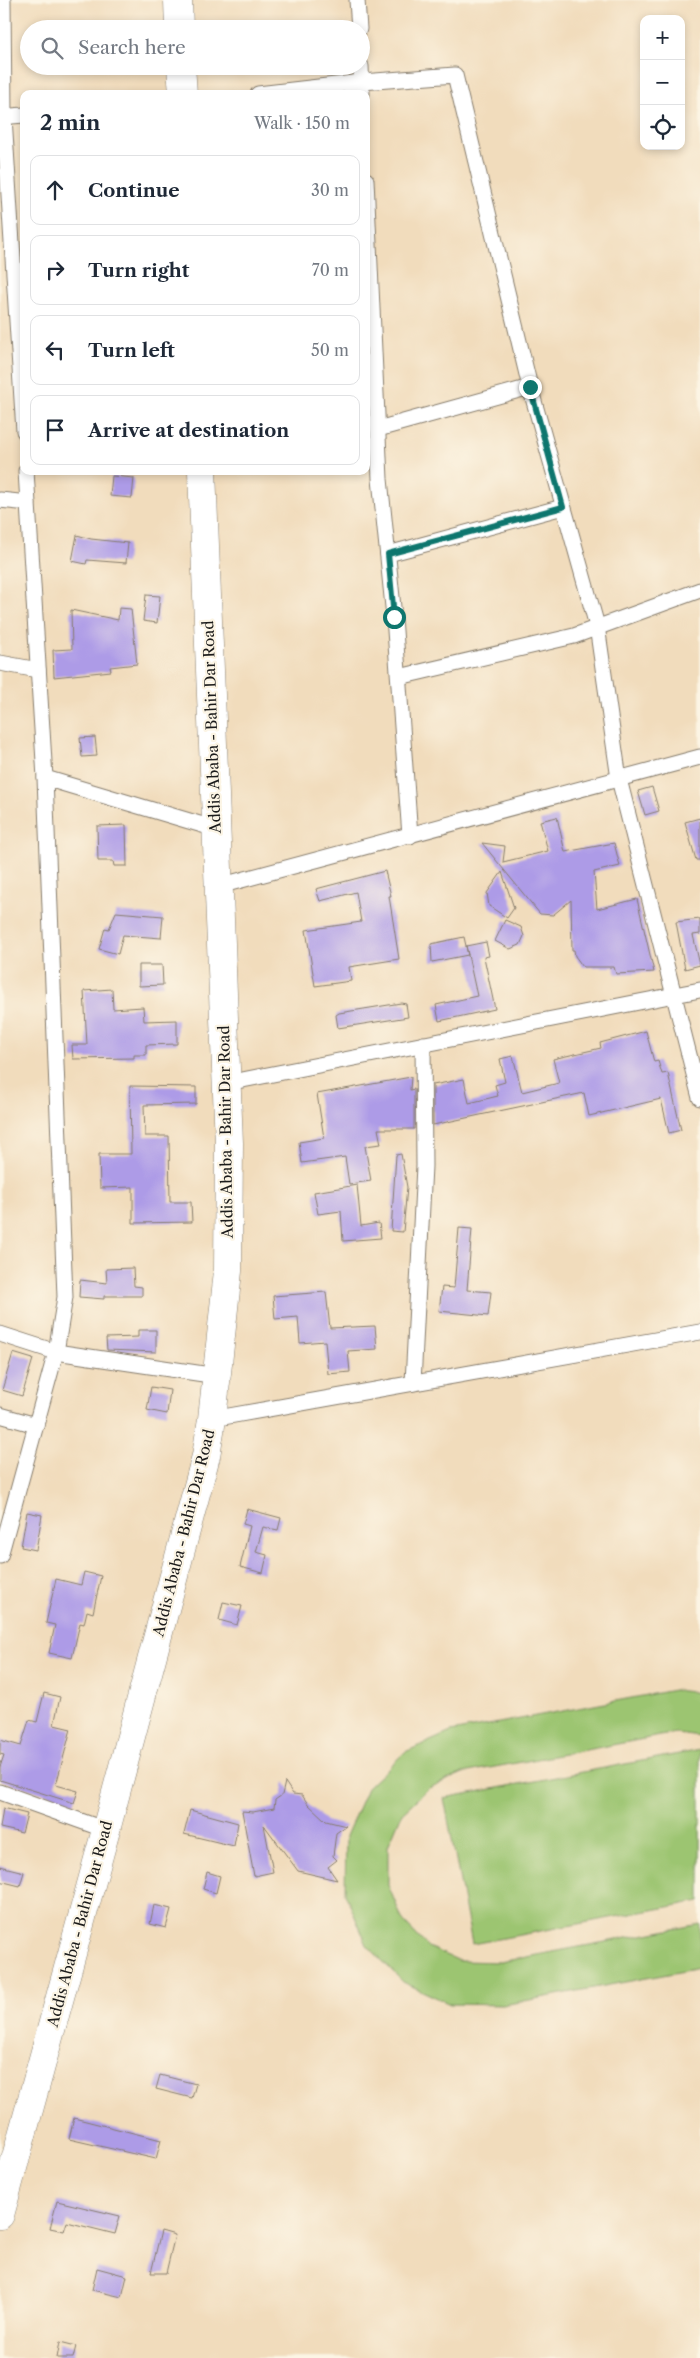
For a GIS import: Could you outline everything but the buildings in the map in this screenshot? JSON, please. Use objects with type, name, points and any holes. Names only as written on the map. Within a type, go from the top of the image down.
[{"type":"highway","points":[[178,0],[179,20]]},
{"type":"highway","points":[[182,75],[183,90]]},
{"type":"highway","name":"Addis Ababa - Bahir Dar Road","points":[[0,2215],[206,1456],[217,1376],[228,1271],[229,1143],[202,475]]},
{"type":"street","points":[[3,0],[2,117],[20,375]]},
{"type":"street","points":[[357,0],[358,20]]},
{"type":"street","points":[[327,90],[362,88],[455,74],[530,387],[597,626],[619,779],[700,1098]]},
{"type":"street","points":[[361,75],[362,88]]},
{"type":"street","points":[[2,117],[20,115]]},
{"type":"street","points":[[370,263],[380,479],[399,677],[410,836]]},
{"type":"street","points":[[378,429],[530,387]]},
{"type":"street","points":[[1,1549],[56,1352],[65,1297],[45,778],[26,475]]},
{"type":"street","points":[[0,500],[28,503]]},
{"type":"street","points":[[388,554],[563,507]]},
{"type":"street","points":[[399,677],[574,636],[597,626],[700,590]]},
{"type":"street","points":[[0,663],[38,670]]},
{"type":"street","points":[[219,886],[700,757]]},
{"type":"street","points":[[45,778],[216,829]]},
{"type":"street","points":[[227,1083],[700,990]]},
{"type":"street","points":[[413,1383],[424,1166],[423,1044]]},
{"type":"street","points":[[212,1419],[700,1332]]},
{"type":"street","points":[[0,1334],[56,1352],[217,1376]]},
{"type":"street","points":[[0,1415],[36,1425]]},
{"type":"street","points":[[0,1792],[106,1830]]},
{"type":"green space","points":[[674,1690],[700,1693],[700,1736],[676,1733],[463,1773],[429,1788],[402,1813],[388,1846],[388,1885],[403,1921],[428,1947],[460,1961],[500,1962],[700,1924],[700,1968],[503,2005],[450,2004],[403,1982],[367,1945],[345,1893],[346,1836],[367,1788],[405,1752],[451,1732]]},
{"type":"green space","points":[[700,1750],[700,1901],[472,1944],[444,1798]]},
{"type":"route","points":[[394,617],[388,554],[563,507],[530,387]]}]
